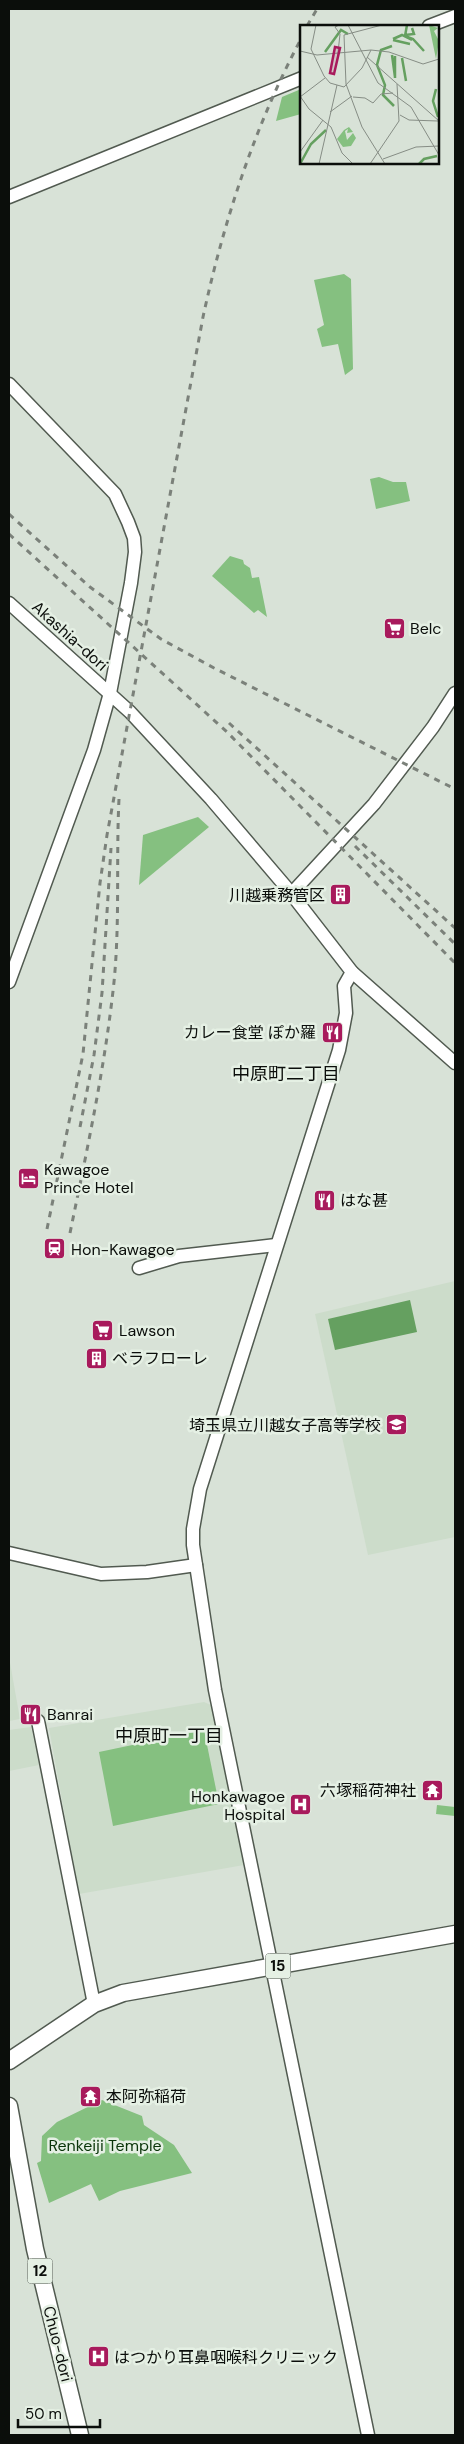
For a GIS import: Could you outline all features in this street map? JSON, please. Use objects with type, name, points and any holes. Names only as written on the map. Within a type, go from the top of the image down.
[{"type":"main road","name":"15","points":[[9,2060],[94,2004],[139,1989],[455,1934]]},
{"type":"main road","name":"Chuo-dori","points":[[9,2106],[35,2249],[80,2435]]},
{"type":"street","points":[[432,25],[455,16]]},
{"type":"street","points":[[9,197],[300,79]]},
{"type":"street","points":[[9,384],[104,481],[122,508],[134,538],[134,566],[110,693],[94,750],[9,982]]},
{"type":"street","name":"Akashia-dori","points":[[9,604],[110,693],[211,799],[291,894],[352,972],[455,1063]]},
{"type":"street","points":[[291,894],[380,797],[433,727],[455,693]]},
{"type":"street","points":[[352,972],[344,986],[346,1013],[339,1050],[200,1489],[193,1529],[196,1565],[214,1690],[368,2435]]},
{"type":"street","points":[[139,1268],[178,1256],[276,1245]]},
{"type":"street","points":[[9,1553],[101,1574],[147,1572],[196,1565]]},
{"type":"street","points":[[38,1721],[94,2004]]},
{"type":"shaded area","name":"埼玉県立川越女子高等学校","points":[[455,1281],[455,1537],[368,1555],[315,1314]]},
{"type":"shaded area","points":[[410,1300],[417,1332],[335,1350],[328,1319]]},
{"type":"shaded area","points":[[9,1657],[20,1719],[9,1721]]},
{"type":"shaded area","points":[[204,1702],[211,1705],[244,1865],[79,1894],[49,1728]]},
{"type":"shaded area","points":[[31,1727],[39,1765],[9,1771],[9,1730]]},
{"type":"green space","points":[[300,89],[300,114],[276,121],[282,97]]},
{"type":"green space","points":[[344,274],[351,279],[353,369],[345,375],[338,344],[322,347],[317,329],[324,325],[314,280]]},
{"type":"green space","points":[[379,477],[393,482],[406,482],[410,501],[376,509],[370,479]]},
{"type":"green space","points":[[230,556],[243,560],[244,564],[250,568],[252,578],[259,577],[267,617],[258,610],[254,613],[212,576]]},
{"type":"green space","points":[[198,817],[209,827],[139,885],[143,835]]},
{"type":"green space","points":[[204,1730],[219,1804],[113,1826],[99,1752]]},
{"type":"green space","points":[[437,1805],[455,1807],[455,1816],[436,1814]]},
{"type":"green space","name":"Renkeiji Temple","points":[[102,2100],[142,2116],[144,2125],[174,2145],[192,2173],[120,2191],[99,2201],[91,2184],[49,2203],[37,2163],[41,2161],[42,2136],[57,2122]]},
{"type":"railway","points":[[308,25],[317,9]]},
{"type":"railway","points":[[47,1229],[83,1054],[100,883],[107,835],[203,317],[231,209],[243,174],[270,104],[300,41]]},
{"type":"railway","points":[[9,514],[90,587],[161,639],[214,668],[455,789]]},
{"type":"railway","points":[[9,534],[227,732],[455,963]]},
{"type":"railway","points":[[229,723],[455,928]]},
{"type":"railway","points":[[70,1233],[101,1077],[114,982],[117,936],[119,799]]},
{"type":"railway","points":[[355,846],[455,944]]},
{"type":"railway","points":[[80,1127],[94,1055],[102,993],[111,848]]},
{"type":"place","name":"Belc","points":[[394,628]]},
{"type":"place","name":"川越乗務管区","points":[[341,895]]},
{"type":"place","name":"カレー食堂 ぽか羅","points":[[332,1032]]},
{"type":"place","name":"Kawagoe Prince Hotel","points":[[28,1178]]},
{"type":"place","name":"はな甚","points":[[324,1200]]},
{"type":"place","name":"Hon-Kawagoe","points":[[55,1249]]},
{"type":"place","name":"Lawson","points":[[103,1330]]},
{"type":"place","name":"ベラフローレ","points":[[96,1358]]},
{"type":"place","name":"埼玉県立川越女子高等学校","points":[[397,1425]]},
{"type":"place","name":"Banrai","points":[[31,1714]]},
{"type":"place","name":"六塚稲荷神社","points":[[432,1790]]},
{"type":"place","name":"Honkawagoe Hospital","points":[[301,1805]]},
{"type":"place","name":"本阿弥稲荷","points":[[90,2096]]},
{"type":"place","name":"はつかり耳鼻咽喉科クリニック","points":[[98,2357]]},
{"type":"district","name":"中原町二丁目","points":[[286,1074]]},
{"type":"district","name":"中原町一丁目","points":[[169,1736]]}]
